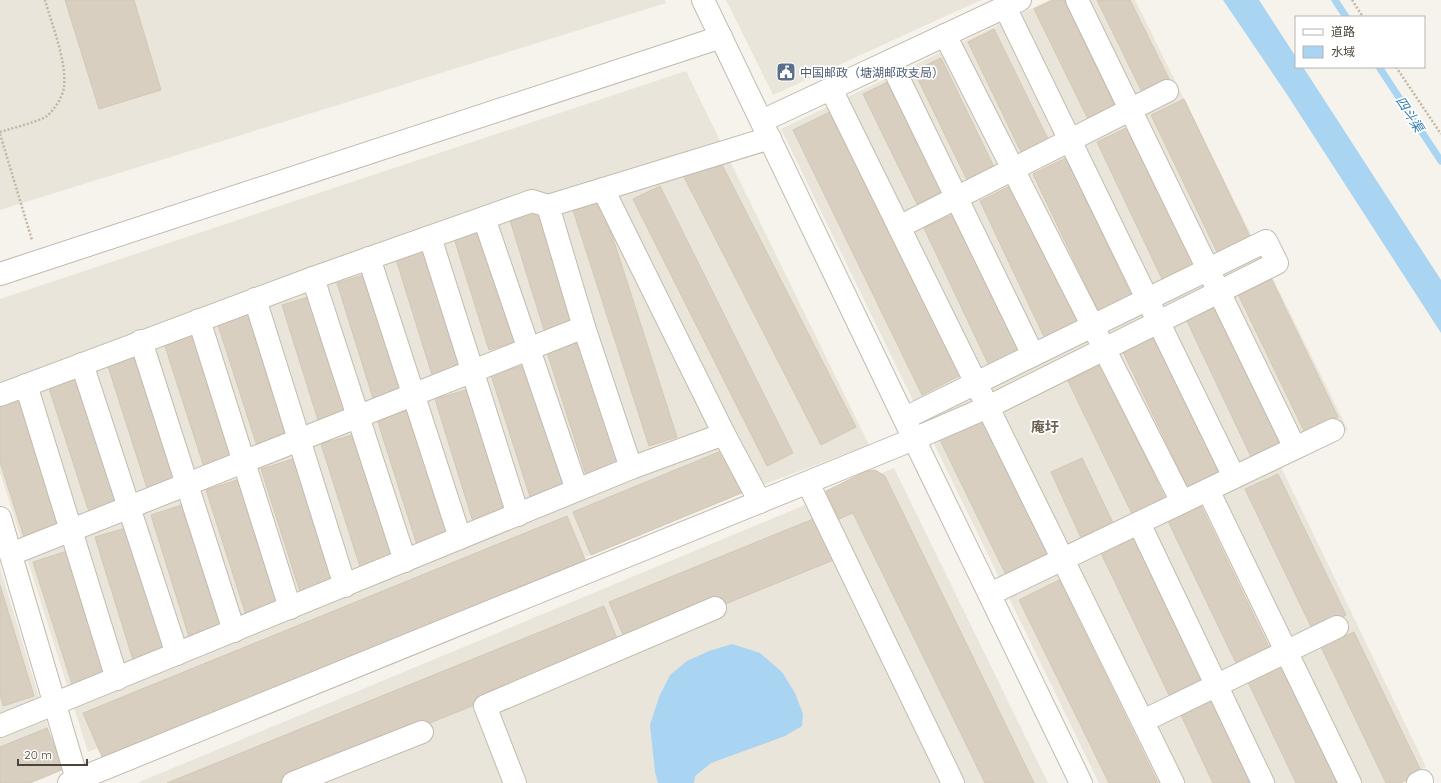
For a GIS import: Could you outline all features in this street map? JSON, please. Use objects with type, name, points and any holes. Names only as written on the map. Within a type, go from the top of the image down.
[{"type":"street","points":[[703,0],[1081,783]]},
{"type":"street","points":[[1076,0],[1295,448]]},
{"type":"street","points":[[0,395],[255,299],[532,201],[548,206],[603,189],[766,130],[831,89],[1013,4],[1070,140],[1234,477]]},
{"type":"street","points":[[945,35],[1182,502]]},
{"type":"street","points":[[0,274],[721,37]]},
{"type":"street","points":[[890,61],[1033,355]]},
{"type":"street","points":[[831,89],[1173,783]]},
{"type":"street","points":[[899,227],[1167,91]]},
{"type":"street","points":[[603,189],[724,434],[760,502]]},
{"type":"street","points":[[548,206],[584,327],[631,468]]},
{"type":"street","points":[[484,218],[577,490]]},
{"type":"street","points":[[430,237],[518,515]]},
{"type":"street","points":[[0,518],[56,704],[75,782],[914,439],[988,407],[1277,263],[1266,241],[904,418]]},
{"type":"street","points":[[369,258],[460,538]]},
{"type":"street","points":[[313,278],[405,561]]},
{"type":"street","points":[[255,299],[345,586]]},
{"type":"street","points":[[199,320],[290,608]]},
{"type":"street","points":[[11,554],[584,327]]},
{"type":"street","points":[[141,341],[234,631]]},
{"type":"street","points":[[82,364],[177,654]]},
{"type":"street","points":[[26,385],[118,679]]},
{"type":"street","points":[[990,594],[1333,430]]},
{"type":"street","points":[[0,725],[118,679],[631,468],[724,434]]},
{"type":"street","points":[[808,483],[953,783]]},
{"type":"street","points":[[1208,490],[1350,783]]},
{"type":"street","points":[[1139,523],[1263,783]]},
{"type":"street","points":[[515,783],[485,706],[715,608]]},
{"type":"street","points":[[1143,721],[1337,627]]},
{"type":"street","points":[[294,783],[422,732]]},
{"type":"path","points":[[38,262],[0,133],[46,117],[55,108],[64,89],[62,58],[45,0]]},
{"type":"path","points":[[1352,0],[1362,16]]},
{"type":"path","points":[[1397,68],[1441,134]]},
{"type":"shaded area","points":[[0,0],[665,0],[666,3],[0,210]]},
{"type":"shaded area","points":[[726,0],[981,0],[773,95]]},
{"type":"shaded area","points":[[1049,0],[1135,0],[1348,430],[1280,465],[1426,767],[1394,783],[1099,783],[781,129]]},
{"type":"shaded area","points":[[686,71],[869,445],[744,492],[591,555],[88,752],[0,472],[0,299]]},
{"type":"shaded area","points":[[894,468],[1048,783],[137,783]]},
{"type":"shaded area","points":[[0,568],[61,770],[0,783]]},
{"type":"water","points":[[1223,0],[1259,0],[1295,55],[1295,68],[1304,68],[1441,280],[1441,333],[1288,96]]},
{"type":"water","points":[[732,644],[760,653],[782,672],[795,693],[803,714],[802,726],[785,736],[711,763],[695,776],[694,783],[658,783],[655,772],[650,725],[659,697],[670,675],[687,661],[709,651]]},
{"type":"building","points":[[65,0],[134,0],[161,90],[99,109]]},
{"type":"building","points":[[1053,0],[1064,0],[1115,106],[1088,119],[1034,9]]},
{"type":"building","points":[[1097,0],[1130,0],[1170,81],[1143,94]]},
{"type":"building","points":[[994,29],[1048,139],[1021,152],[968,42]]},
{"type":"building","points":[[941,58],[995,169],[968,182],[914,71]]},
{"type":"building","points":[[890,81],[944,191],[917,204],[863,94]]},
{"type":"building","points":[[1184,99],[1252,241],[1219,256],[1151,115]]},
{"type":"building","points":[[834,110],[963,374],[922,395],[793,130]]},
{"type":"building","points":[[1130,126],[1197,267],[1164,283],[1097,142]]},
{"type":"building","points":[[1066,158],[1133,299],[1100,315],[1033,174]]},
{"type":"building","points":[[719,159],[856,427],[821,445],[684,177]]},
{"type":"building","points":[[1012,185],[1080,327],[1047,343],[980,201]]},
{"type":"building","points":[[660,186],[793,453],[767,466],[633,199]]},
{"type":"building","points":[[600,198],[677,437],[649,446],[572,207]]},
{"type":"building","points":[[539,208],[575,323],[545,333],[509,217]]},
{"type":"building","points":[[956,213],[1024,354],[991,370],[924,228]]},
{"type":"building","points":[[483,226],[518,341],[489,350],[453,235]]},
{"type":"building","points":[[426,250],[462,366],[432,375],[396,259]]},
{"type":"building","points":[[367,274],[402,389],[373,398],[337,283]]},
{"type":"building","points":[[1270,276],[1338,417],[1305,433],[1237,292]]},
{"type":"building","points":[[312,296],[348,411],[318,420],[282,305]]},
{"type":"building","points":[[1219,304],[1286,445],[1253,461],[1186,319]]},
{"type":"building","points":[[248,312],[288,440],[258,449],[217,322]]},
{"type":"building","points":[[193,330],[234,458],[204,467],[163,340]]},
{"type":"building","points":[[1155,335],[1223,476],[1190,492],[1122,350]]},
{"type":"building","points":[[582,341],[621,467],[587,478],[547,352]]},
{"type":"building","points":[[137,350],[177,478],[147,488],[106,360]]},
{"type":"building","points":[[525,365],[565,490],[531,500],[491,375]]},
{"type":"building","points":[[1101,365],[1169,506],[1136,522],[1068,381]]},
{"type":"building","points":[[79,375],[119,502],[89,512],[48,385]]},
{"type":"building","points":[[469,389],[508,514],[474,525],[435,399]]},
{"type":"building","points":[[20,399],[60,525],[24,537],[0,462],[0,406]]},
{"type":"building","points":[[412,409],[451,534],[417,545],[377,419]]},
{"type":"building","points":[[983,419],[1049,554],[1006,575],[940,440]]},
{"type":"building","points":[[356,434],[395,559],[361,570],[321,444]]},
{"type":"building","points":[[726,449],[744,492],[591,555],[573,512]]},
{"type":"building","points":[[296,458],[335,584],[301,595],[261,469]]},
{"type":"building","points":[[1082,458],[1114,525],[1082,540],[1051,472]]},
{"type":"building","points":[[875,470],[885,476],[1034,783],[985,783],[853,513],[839,519],[826,491],[867,471]]},
{"type":"building","points":[[1278,474],[1346,615],[1313,631],[1245,489]]},
{"type":"building","points":[[240,479],[280,605],[246,615],[206,490]]},
{"type":"building","points":[[185,504],[225,629],[190,640],[151,515]]},
{"type":"building","points":[[1201,506],[1269,647],[1236,663],[1168,521]]},
{"type":"building","points":[[567,516],[586,562],[103,759],[83,713]]},
{"type":"building","points":[[818,517],[836,559],[627,644],[609,602]]},
{"type":"building","points":[[129,527],[169,652],[134,663],[95,537]]},
{"type":"building","points":[[1134,537],[1202,679],[1169,695],[1101,553]]},
{"type":"building","points":[[67,551],[107,676],[73,687],[33,562]]},
{"type":"building","points":[[1059,580],[1158,783],[1109,783],[1019,600]]},
{"type":"building","points":[[0,585],[34,696],[3,706],[0,694]]},
{"type":"building","points":[[604,606],[620,646],[282,783],[167,783]]},
{"type":"building","points":[[1354,632],[1422,773],[1401,783],[1386,783],[1321,647]]},
{"type":"building","points":[[1281,666],[1337,783],[1296,783],[1248,682]]},
{"type":"building","points":[[1214,699],[1254,783],[1213,783],[1181,715]]},
{"type":"building","points":[[47,728],[64,769],[30,783],[0,783],[0,747]]},
{"type":"waterway","name":"四斗渠","points":[[1335,0],[1345,16]]},
{"type":"waterway","name":"四斗渠","points":[[1380,68],[1441,161]]},
{"type":"place","name":"中国邮政（塘湖邮政支局）","points":[[786,72]]},
{"type":"district","name":"庵圩","points":[[1045,427]]}]
